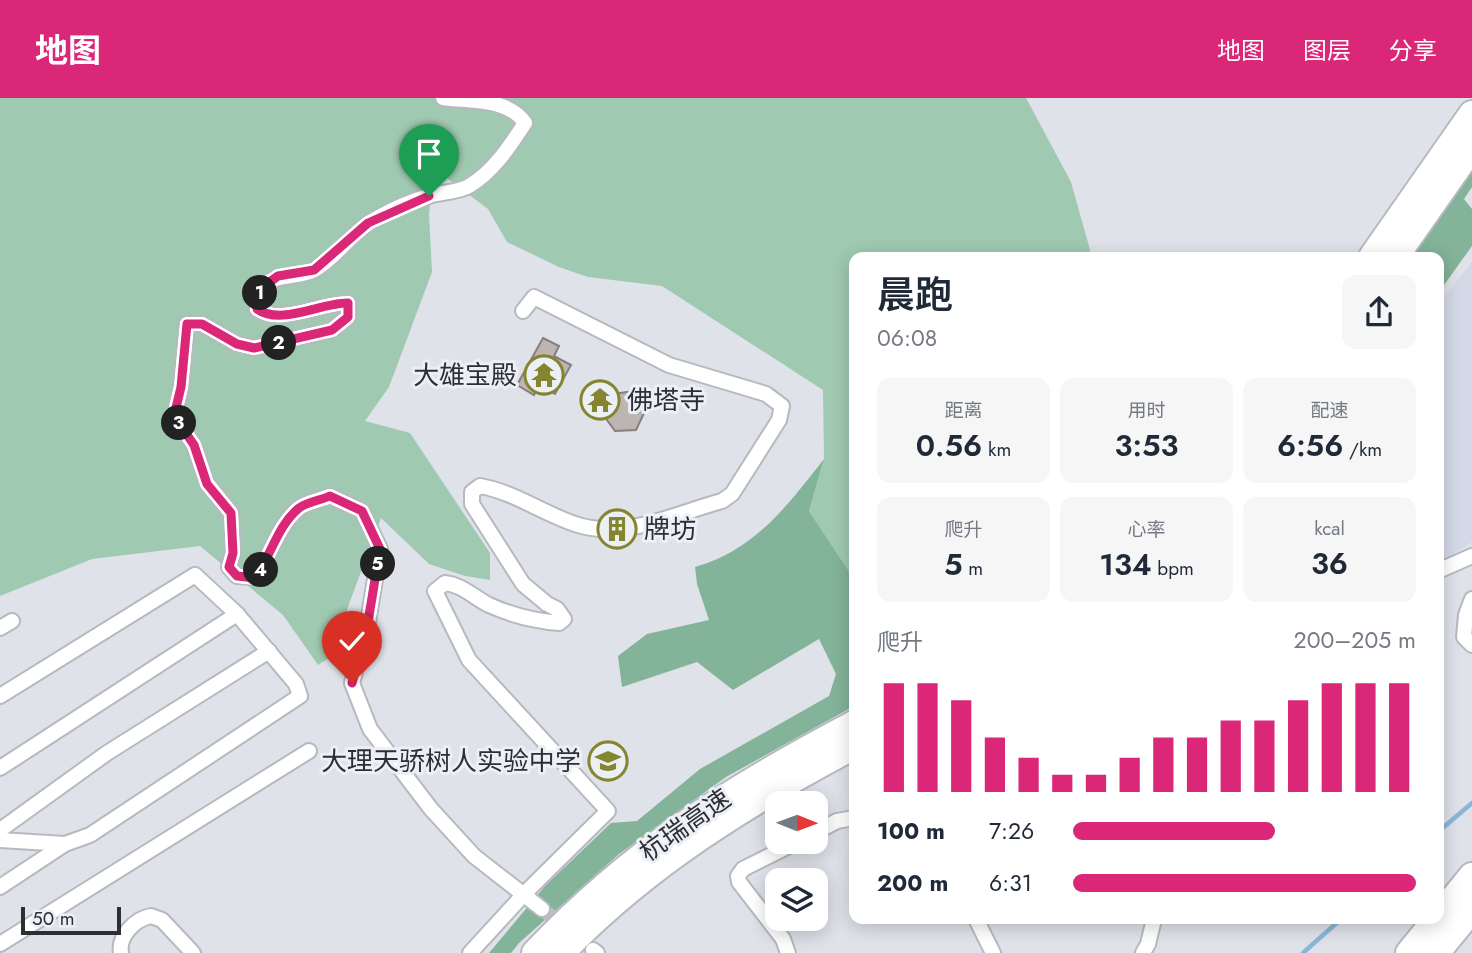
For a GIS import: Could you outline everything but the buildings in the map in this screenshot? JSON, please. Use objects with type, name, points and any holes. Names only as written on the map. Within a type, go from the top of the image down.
[{"type":"highway","points":[[1375,252],[1472,114]]},
{"type":"highway","points":[[1398,252],[1472,147]]},
{"type":"highway","name":"杭瑞高速","points":[[535,953],[596,892],[675,829],[755,778],[849,727]]},
{"type":"highway","name":"杭瑞高速","points":[[561,953],[608,906],[686,845],[764,795],[849,749]]},
{"type":"highway","points":[[1444,910],[1472,876]]},
{"type":"highway","points":[[1436,953],[1472,909]]},
{"type":"highway","points":[[1409,953],[1433,924]]},
{"type":"street","points":[[443,98],[500,102],[517,110],[525,123],[489,169],[467,188],[429,196],[368,223],[314,270],[278,276],[267,284],[258,296],[257,309],[267,315],[284,316],[309,308],[348,303],[348,317],[332,330],[254,348],[237,344],[202,324],[187,324],[181,387],[174,416],[194,445],[207,484],[231,513],[233,553],[229,567],[237,576],[255,578],[265,564],[278,535],[300,508],[330,496],[362,511],[380,549],[368,622],[352,683],[370,729],[431,810],[474,856],[542,909]]},
{"type":"street","points":[[470,953],[608,811],[469,660],[435,591],[445,583],[457,584],[488,605],[513,614],[541,622],[559,623],[564,619],[557,609],[523,584],[472,503],[472,492],[480,486],[504,490],[578,526],[638,527],[722,501],[732,494],[779,420],[782,407],[766,394],[669,365],[534,296],[523,311]]},
{"type":"street","points":[[1444,568],[1472,556]]},
{"type":"street","points":[[0,696],[195,575],[237,614],[296,684],[300,696],[90,835],[65,844],[0,887]]},
{"type":"street","points":[[1472,599],[1466,615],[1464,637],[1472,645]]},
{"type":"street","points":[[0,768],[237,614]]},
{"type":"street","points":[[0,830],[107,753],[269,652]]},
{"type":"street","points":[[0,944],[309,751]]},
{"type":"street","points":[[828,826],[849,819]]},
{"type":"street","points":[[0,840],[65,844]]},
{"type":"street","points":[[773,854],[743,869],[738,876],[739,882],[783,939],[788,953]]},
{"type":"street","points":[[121,953],[123,937],[135,924],[151,916],[162,920],[193,953]]},
{"type":"street","points":[[978,924],[993,953]]},
{"type":"street","points":[[1143,953],[1153,924]]},
{"type":"shaded area","points":[[1472,262],[1472,542],[1444,560],[1444,298]]},
{"type":"green space","points":[[0,98],[1026,98],[1071,182],[1091,252],[849,252],[849,571],[809,511],[824,459],[823,390],[662,286],[588,277],[559,267],[507,242],[488,209],[435,169],[429,214],[432,272],[389,387],[365,421],[410,433],[490,553],[490,580],[465,576],[429,564],[381,518],[329,658],[318,665],[283,615],[200,546],[92,559],[0,596]]},
{"type":"green space","points":[[1472,159],[1472,187],[1464,199],[1472,209],[1472,246],[1444,285],[1444,252],[1405,252]]},
{"type":"green space","points":[[824,459],[809,511],[849,571],[849,709],[726,777],[619,854],[511,953],[489,953],[545,886],[611,823],[637,821],[700,769],[829,696],[836,674],[819,639],[733,690],[697,662],[622,687],[618,656],[647,634],[709,620],[697,584],[695,567],[735,550],[752,538],[797,493]]},
{"type":"waterway","points":[[1444,827],[1472,803]]},
{"type":"waterway","points":[[1303,953],[1335,924]]},
{"type":"tunnel","points":[[542,909],[593,950]]},
{"type":"place","name":"大雄宝殿","points":[[544,375]]},
{"type":"place","name":"佛塔寺","points":[[600,400]]},
{"type":"place","name":"牌坊","points":[[617,529]]},
{"type":"place","name":"大理天骄树人实验中学","points":[[608,761]]},
{"type":"route","points":[[352,683],[368,622],[380,549],[362,511],[330,496],[300,508],[278,535],[265,564],[255,578],[237,576],[229,567],[233,553],[231,513],[207,484],[194,445],[174,416],[181,387],[187,324],[202,324],[222,333],[237,344],[254,348],[332,330],[348,317],[348,303],[309,308],[284,316],[267,315],[257,309],[258,296],[267,284],[278,276],[314,270],[368,223],[429,196]]}]
